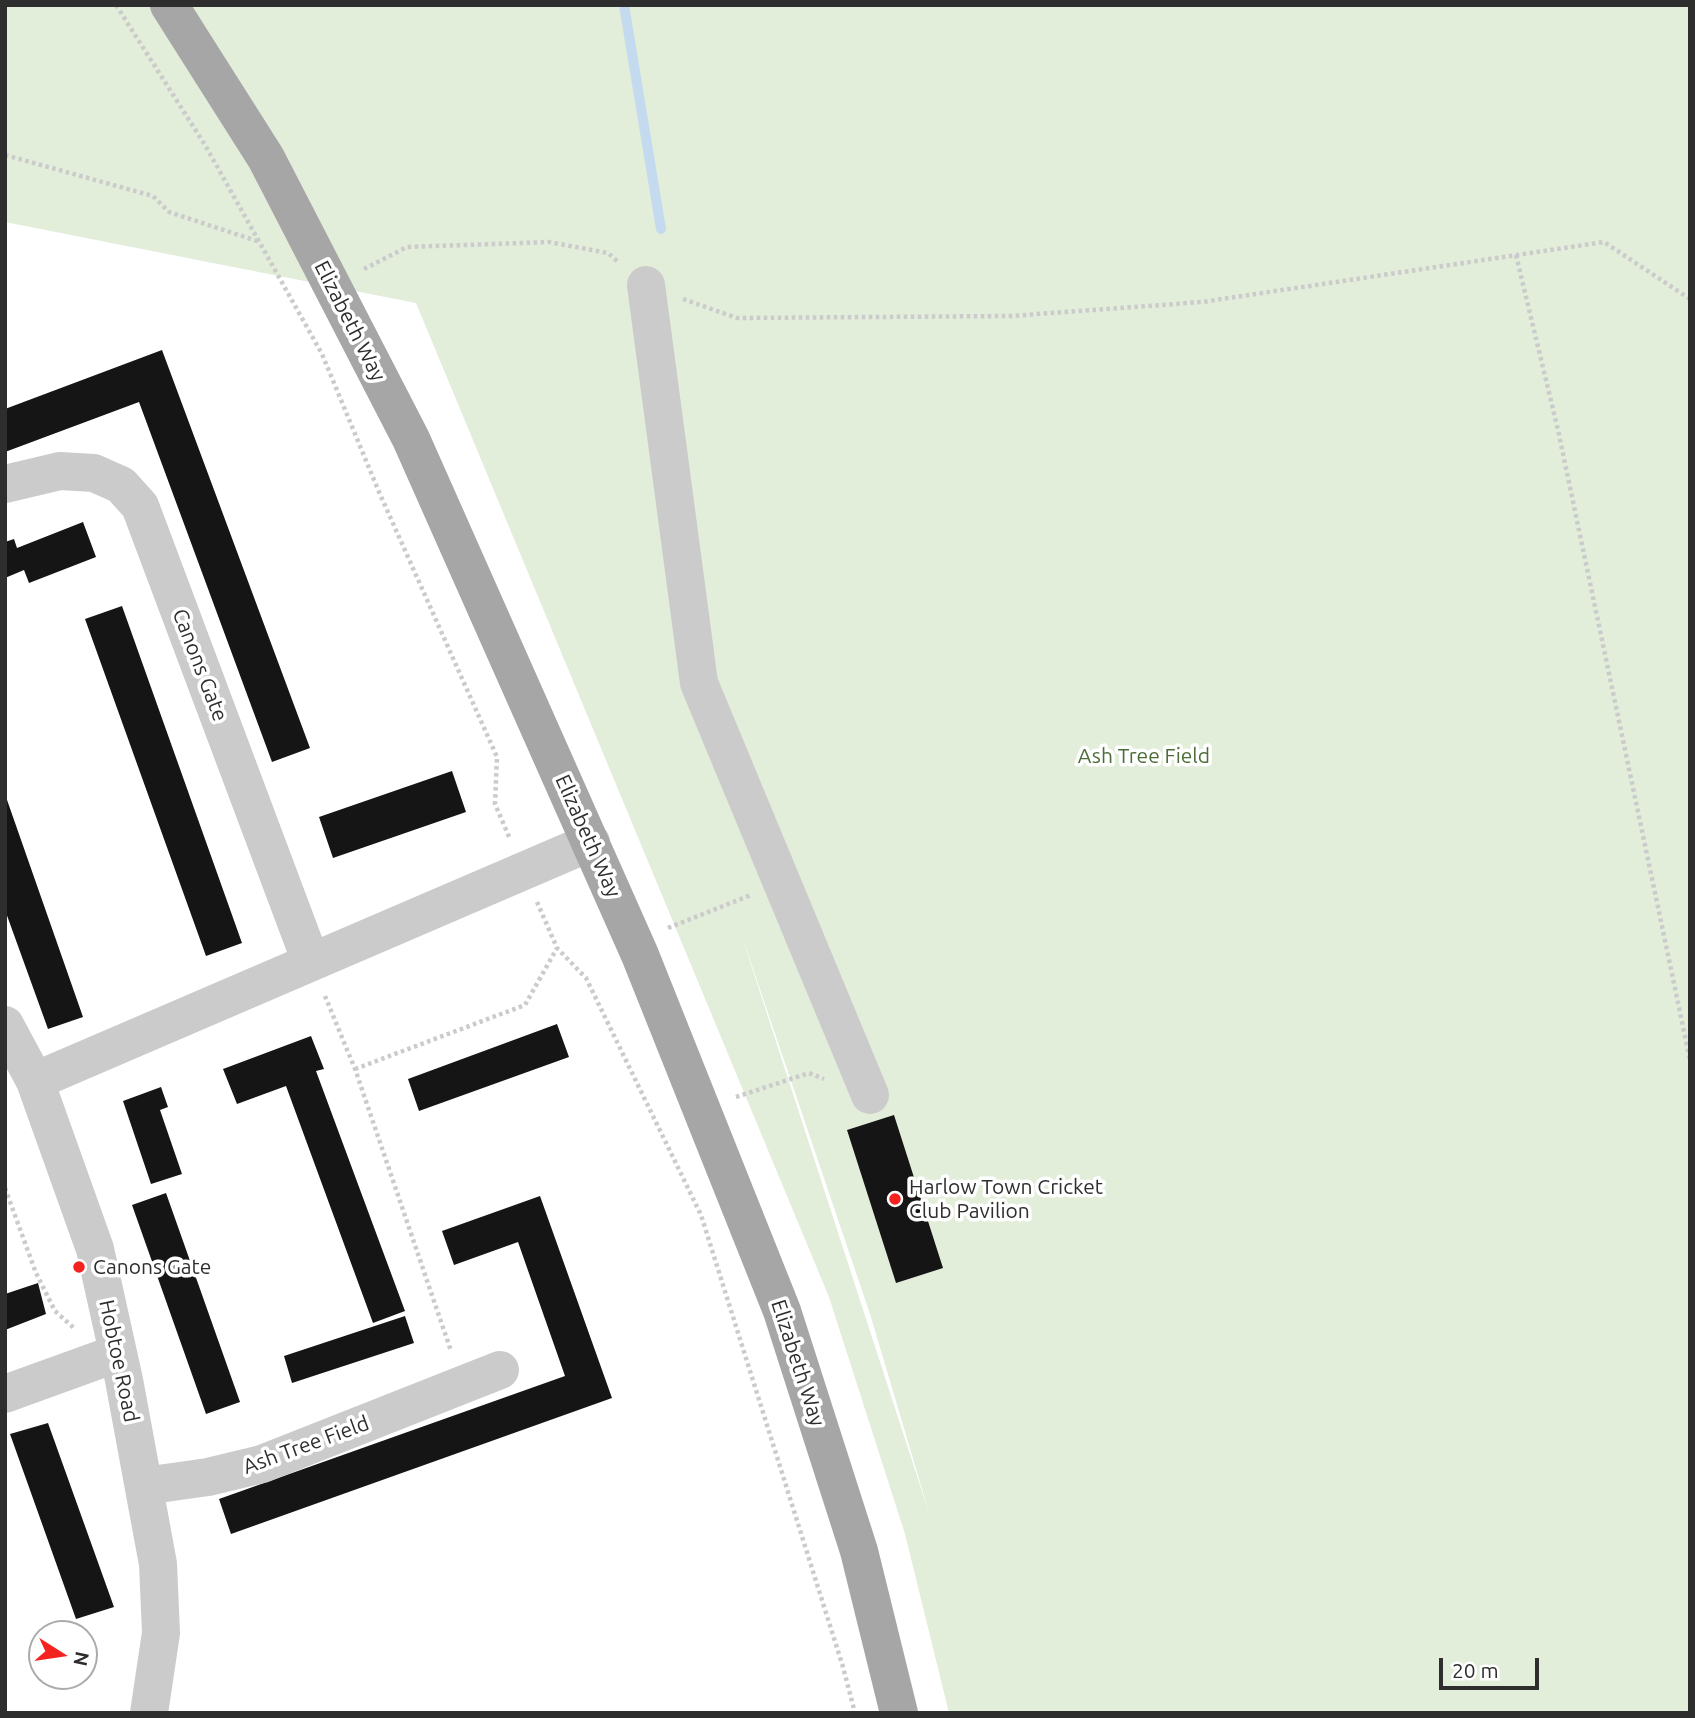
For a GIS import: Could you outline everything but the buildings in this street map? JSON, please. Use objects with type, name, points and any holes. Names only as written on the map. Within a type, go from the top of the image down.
[{"type":"main road","name":"Elizabeth Way","points":[[169,5],[266,158],[411,439],[640,955],[782,1311],[859,1551],[899,1713]]},
{"type":"street","points":[[646,285],[699,683],[870,1095]]},
{"type":"street","name":"Canons Gate","points":[[5,484],[60,471],[94,474],[121,485],[140,506],[311,962]]},
{"type":"street","points":[[35,1081],[591,842]]},
{"type":"street","name":"Hobtoe Road","points":[[5,1025],[35,1081],[94,1249],[112,1356],[144,1486],[158,1564],[161,1633],[149,1713]]},
{"type":"street","points":[[5,1394],[112,1356]]},
{"type":"street","name":"Ash Tree Field","points":[[144,1486],[208,1478],[262,1464],[500,1370]]},
{"type":"path","points":[[5,155],[153,196],[169,212],[260,242]]},
{"type":"path","points":[[332,286],[407,247],[549,242],[608,253],[646,285],[737,318],[1011,316],[1202,302],[1604,242],[1690,299]]},
{"type":"path","points":[[1516,255],[1561,444],[1690,1060]]},
{"type":"path","points":[[657,932],[782,883]]},
{"type":"path","points":[[355,1069],[525,1005],[557,948]]},
{"type":"path","points":[[311,962],[355,1069],[463,1385]]},
{"type":"path","points":[[735,1097],[799,1077]]},
{"type":"path","points":[[5,1188],[36,1273],[55,1311],[112,1356]]},
{"type":"green space","name":"Ash Tree Field","points":[[5,5],[1690,5],[1690,1713],[949,1713],[905,1534],[829,1297],[416,303],[5,222]],"holes":[[[745,945],[871,1317],[930,1516]]]},
{"type":"waterway","points":[[624,5],[661,229]]},
{"type":"place","name":"Harlow Town Cricket Club Pavilion","points":[[895,1199]]},
{"type":"place","name":"Canons Gate","points":[[79,1267]]}]
